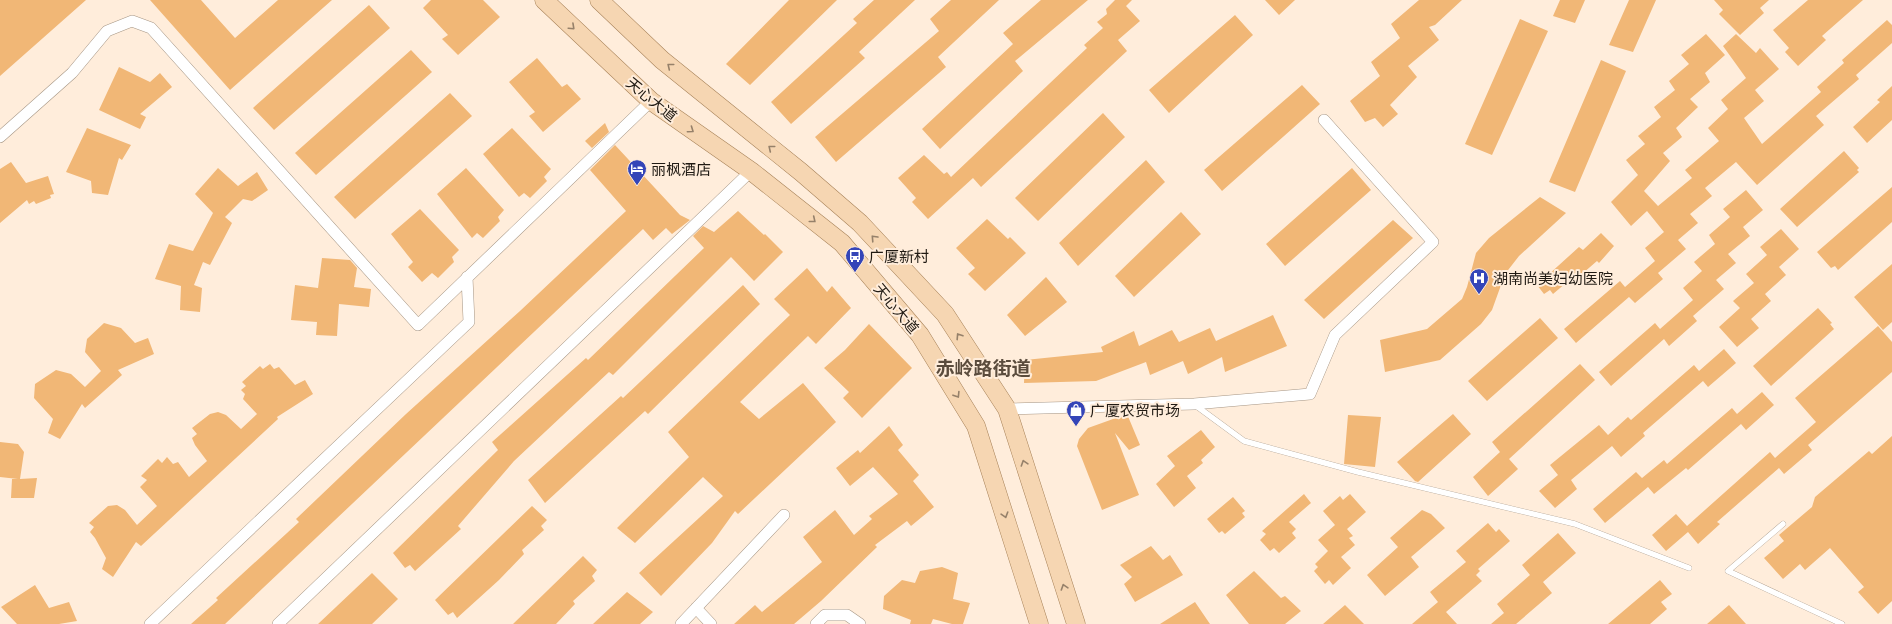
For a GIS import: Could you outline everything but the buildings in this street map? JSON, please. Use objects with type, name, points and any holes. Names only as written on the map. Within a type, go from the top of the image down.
[{"type":"main road","name":"天心大道","points":[[544,0],[651,101],[751,171],[842,243],[920,335],[976,426],[1039,624]]},
{"type":"main road","name":"天心大道","points":[[599,0],[662,60],[801,172],[860,223],[945,314],[1007,408],[1076,624]]},
{"type":"street","points":[[0,137],[72,73],[107,31],[132,21],[151,28],[418,325],[651,101]]},
{"type":"street","points":[[1007,408],[1194,404],[1310,394],[1335,334],[1433,242],[1324,120]]},
{"type":"street","points":[[278,624],[751,171]]},
{"type":"street","points":[[150,624],[469,322],[467,277]]},
{"type":"street","points":[[681,624],[784,515]]},
{"type":"street","points":[[696,608],[711,624]]},
{"type":"street","points":[[816,624],[826,615],[847,615],[860,624]]},
{"type":"lane","points":[[1194,404],[1244,441],[1358,472],[1575,524],[1689,568]]},
{"type":"lane","points":[[1783,524],[1728,571],[1842,624]]},
{"type":"place","name":"丽枫酒店","points":[[637,186]]},
{"type":"place","name":"广厦新村","points":[[855,273]]},
{"type":"place","name":"湖南尚美妇幼医院","points":[[1479,295]]},
{"type":"place","name":"广厦农贸市场","points":[[1076,427]]},
{"type":"district","name":"赤岭路街道","points":[[983,367]]}]
